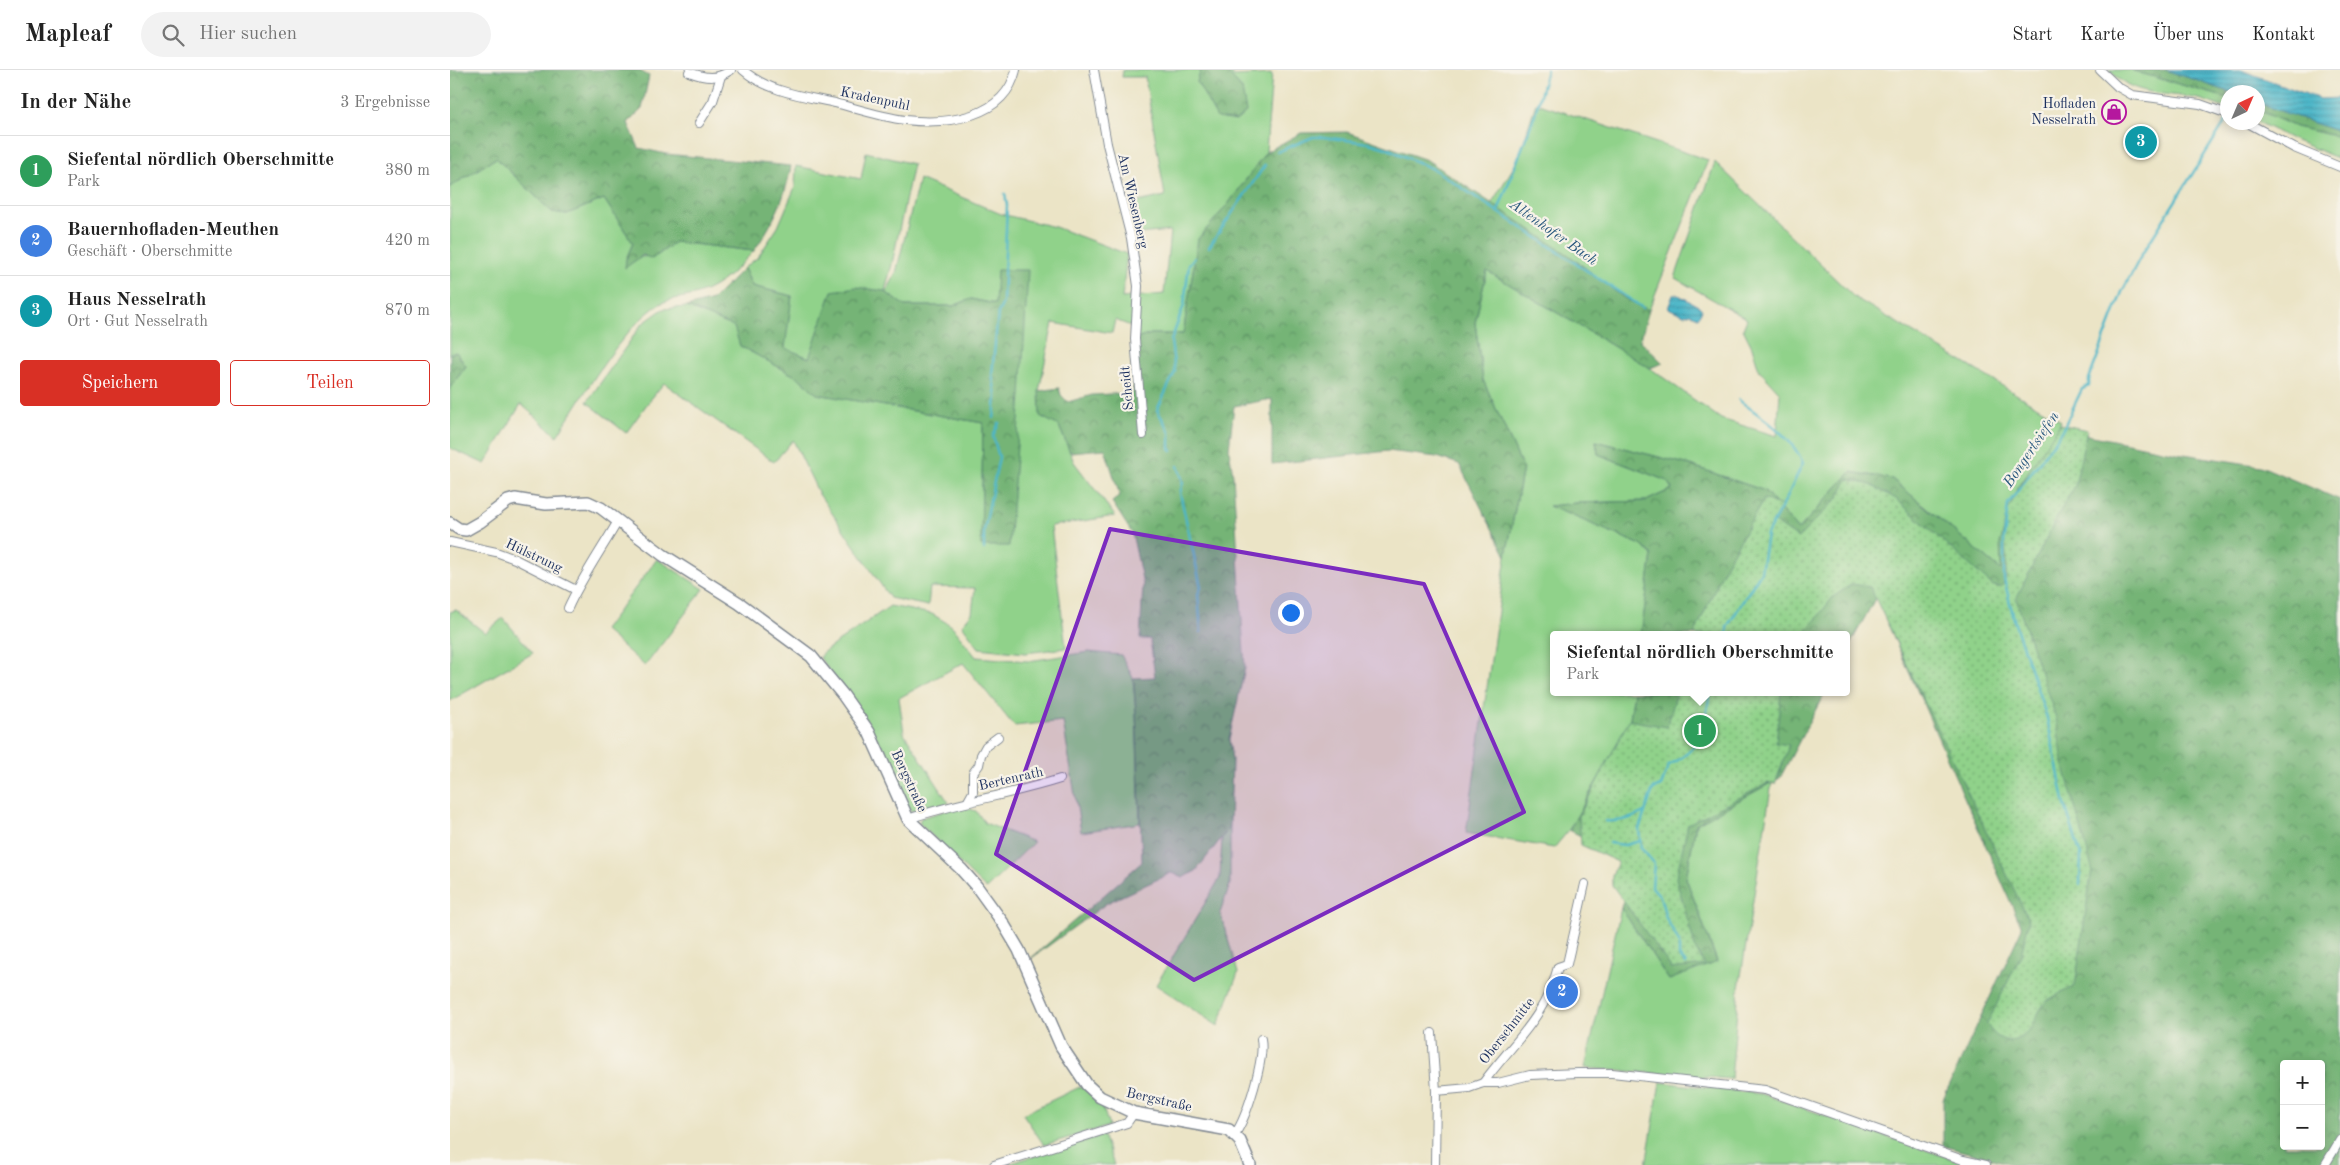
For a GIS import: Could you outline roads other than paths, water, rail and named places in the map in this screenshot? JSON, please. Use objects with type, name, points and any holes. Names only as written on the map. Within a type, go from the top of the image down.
[{"type":"street","points":[[689,72],[706,77],[721,76],[731,70]]},
{"type":"street","name":"Kradenpuhl","points":[[743,70],[754,80],[791,94],[905,120],[925,121],[965,117],[982,112],[1000,101],[1016,70]]},
{"type":"street","name":"Am Wiesenberg","points":[[1094,70],[1107,144],[1131,238],[1138,286],[1135,339]]},
{"type":"street","points":[[2100,70],[2118,87],[2132,95],[2200,104],[2220,111]]},
{"type":"street","points":[[699,123],[713,101],[721,76]]},
{"type":"street","points":[[2261,130],[2294,148],[2340,167]]},
{"type":"street","name":"Scheidt","points":[[1135,339],[1143,435]]},
{"type":"street","name":"Bergstraße","points":[[450,523],[459,529],[466,530],[515,498],[556,504],[588,502],[601,508],[663,554],[739,604],[811,656],[869,732],[880,752],[908,819],[960,869],[991,905],[1019,950],[1061,1046],[1087,1085],[1100,1097],[1134,1113],[1215,1126],[1235,1134]]},
{"type":"street","points":[[568,608],[576,590],[588,575],[618,521]]},
{"type":"street","name":"Hülstrung","points":[[450,542],[496,552],[515,559],[576,590]]},
{"type":"street","name":"Bertenrath","points":[[968,801],[973,792],[973,772],[980,765],[981,755],[986,746],[998,737]]},
{"type":"street","name":"Bertenrath","points":[[908,819],[968,801],[1028,789],[1060,779]]},
{"type":"street","name":"Oberschmitte","points":[[1483,1083],[1537,1018],[1547,999],[1558,967],[1567,964],[1585,884]]},
{"type":"street","points":[[1432,1033],[1436,1091],[1434,1165]]},
{"type":"street","points":[[1250,1165],[1235,1134],[1243,1123],[1262,1055],[1261,1039]]},
{"type":"street","name":"Oberschmitte","points":[[1436,1091],[1469,1088],[1483,1083],[1498,1083],[1530,1074],[1578,1073],[1612,1073],[1765,1090],[1963,1160],[1986,1165]]},
{"type":"street","points":[[994,1165],[1127,1123],[1134,1113]]},
{"type":"street","points":[[2325,1165],[2340,1140]]},
{"type":"water","points":[[2166,70],[2241,70],[2320,99],[2340,98],[2340,104],[2335,105],[2340,106],[2340,132],[2265,105],[2265,85],[2220,85],[2220,89]]},
{"type":"water","points":[[1677,294],[1700,307],[1702,310],[1698,317],[1691,314],[1684,315],[1668,308],[1673,295]]},
{"type":"waterway","name":"Altenhofer Bach","points":[[1498,211],[1535,114],[1547,70]]},
{"type":"waterway","name":"Bongertsiefen","points":[[2080,884],[2081,856],[2065,805],[2047,718],[2016,627],[2004,579],[2004,538],[2008,504],[2061,433],[2082,389],[2089,386],[2089,379],[2122,292],[2142,254],[2220,130]]},
{"type":"waterway","points":[[1277,152],[1313,137],[1369,143],[1386,148],[1435,170],[1643,308]]},
{"type":"waterway","points":[[1209,247],[1265,165]]},
{"type":"waterway","points":[[994,418],[996,396],[992,374],[998,313],[1003,303],[1007,205],[1005,194]]},
{"type":"waterway","points":[[1172,451],[1170,448],[1170,432],[1157,410],[1175,372],[1171,341],[1184,305],[1189,264],[1194,258]]},
{"type":"waterway","name":"Altenhofer Bach","points":[[1727,631],[1727,627],[1761,572],[1767,534],[1803,463],[1798,453],[1784,436],[1739,400]]},
{"type":"waterway","points":[[984,549],[984,531],[999,457],[993,436],[999,423]]},
{"type":"waterway","points":[[1178,466],[1183,482],[1180,493],[1201,587],[1198,594],[1201,632]]},
{"type":"waterway","name":"Altenhofer Bach","points":[[1686,964],[1679,956],[1679,942],[1666,918],[1660,896],[1652,887],[1654,863],[1641,848],[1639,829],[1653,789],[1661,786],[1669,765],[1689,752],[1700,735],[1709,696]]},
{"type":"waterway","points":[[1605,821],[1625,820],[1644,812]]},
{"type":"waterway","points":[[1609,843],[1625,845],[1640,841]]},
{"type":"place","name":"Hofladen Nesselrath","points":[[2114,112]]},
{"type":"place","name":"Haus Nesselrath","points":[[2141,142]]},
{"type":"place","name":"Siefental nördlich Oberschmitte","points":[[1700,731]]},
{"type":"place","name":"Bauernhofladen-Meuthen","points":[[1562,992]]}]
